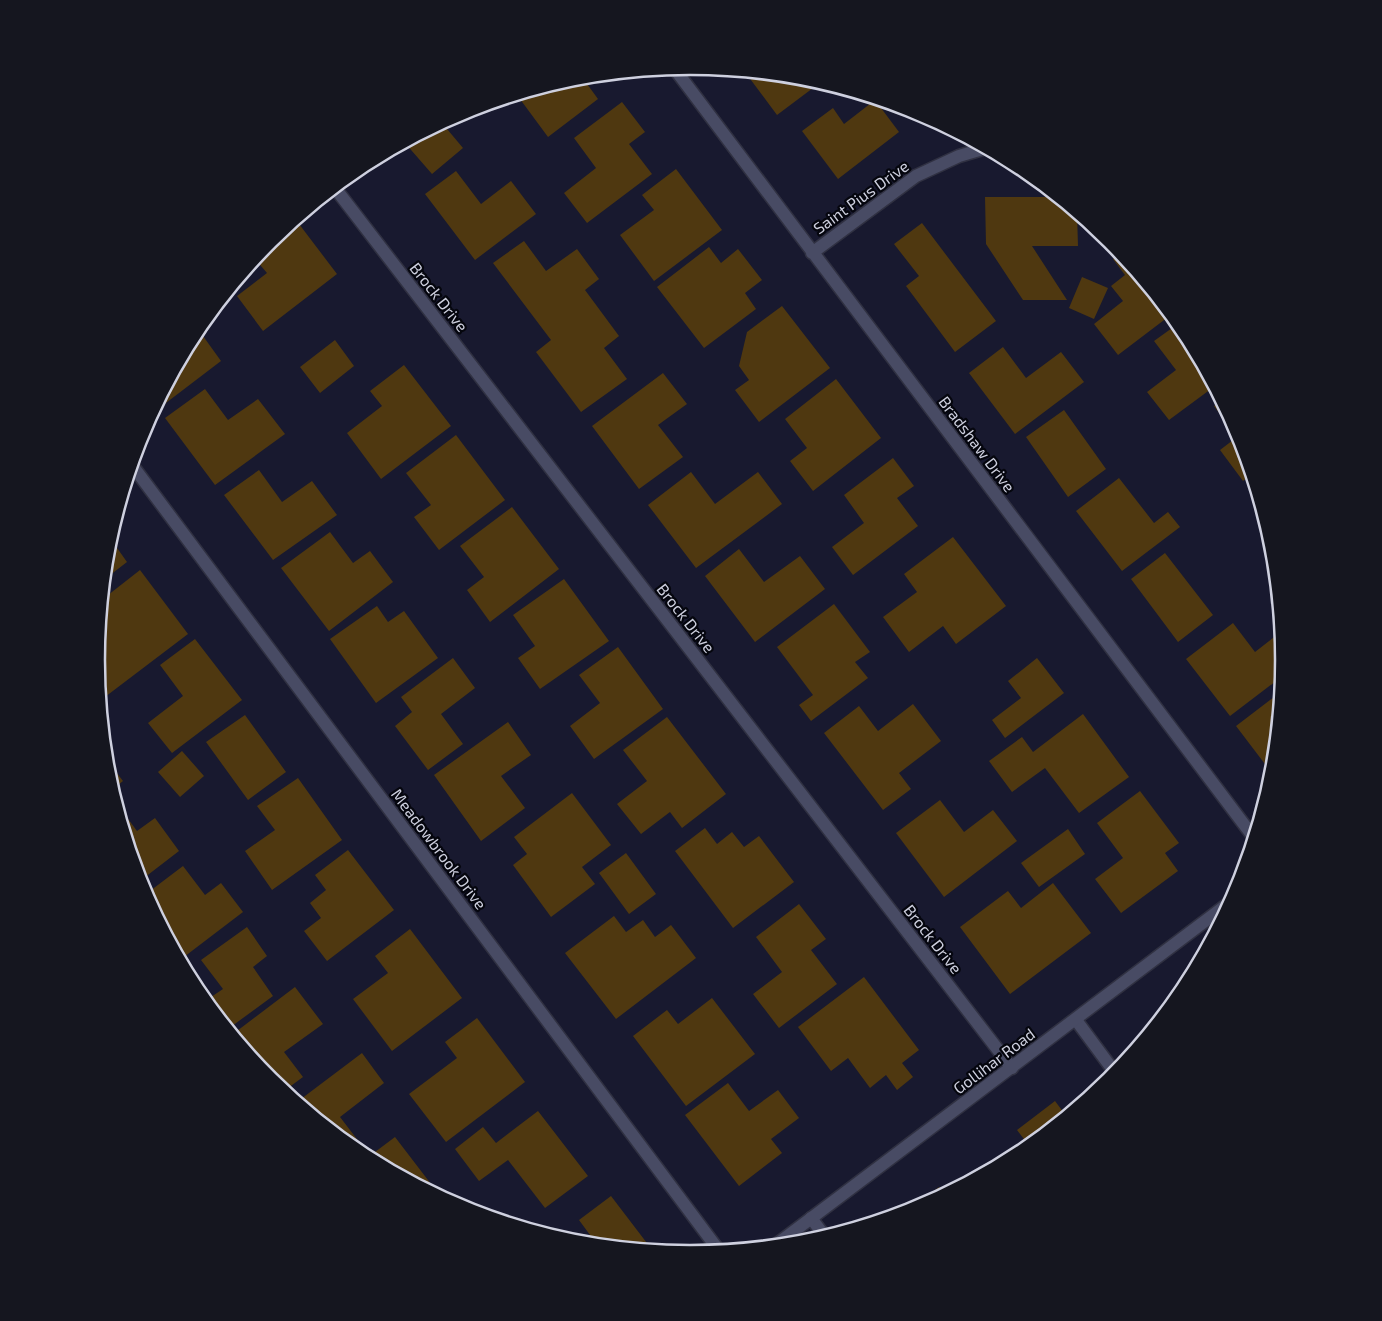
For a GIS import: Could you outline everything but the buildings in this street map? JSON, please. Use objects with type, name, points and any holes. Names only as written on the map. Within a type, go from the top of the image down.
[{"type":"street","name":"Bradshaw Drive","points":[[679,75],[1250,833]]},
{"type":"street","name":"Saint Pius Drive","points":[[812,252],[916,176],[959,156],[979,150]]},
{"type":"street","name":"Brock Drive","points":[[339,193],[1012,1068]]},
{"type":"street","name":"Meadowbrook Drive","points":[[137,472],[715,1245]]},
{"type":"street","name":"Gollihar Road","points":[[784,1238],[1220,910]]},
{"type":"street","points":[[1076,1020],[1112,1068]]},
{"type":"street","points":[[811,1218],[821,1231]]}]
